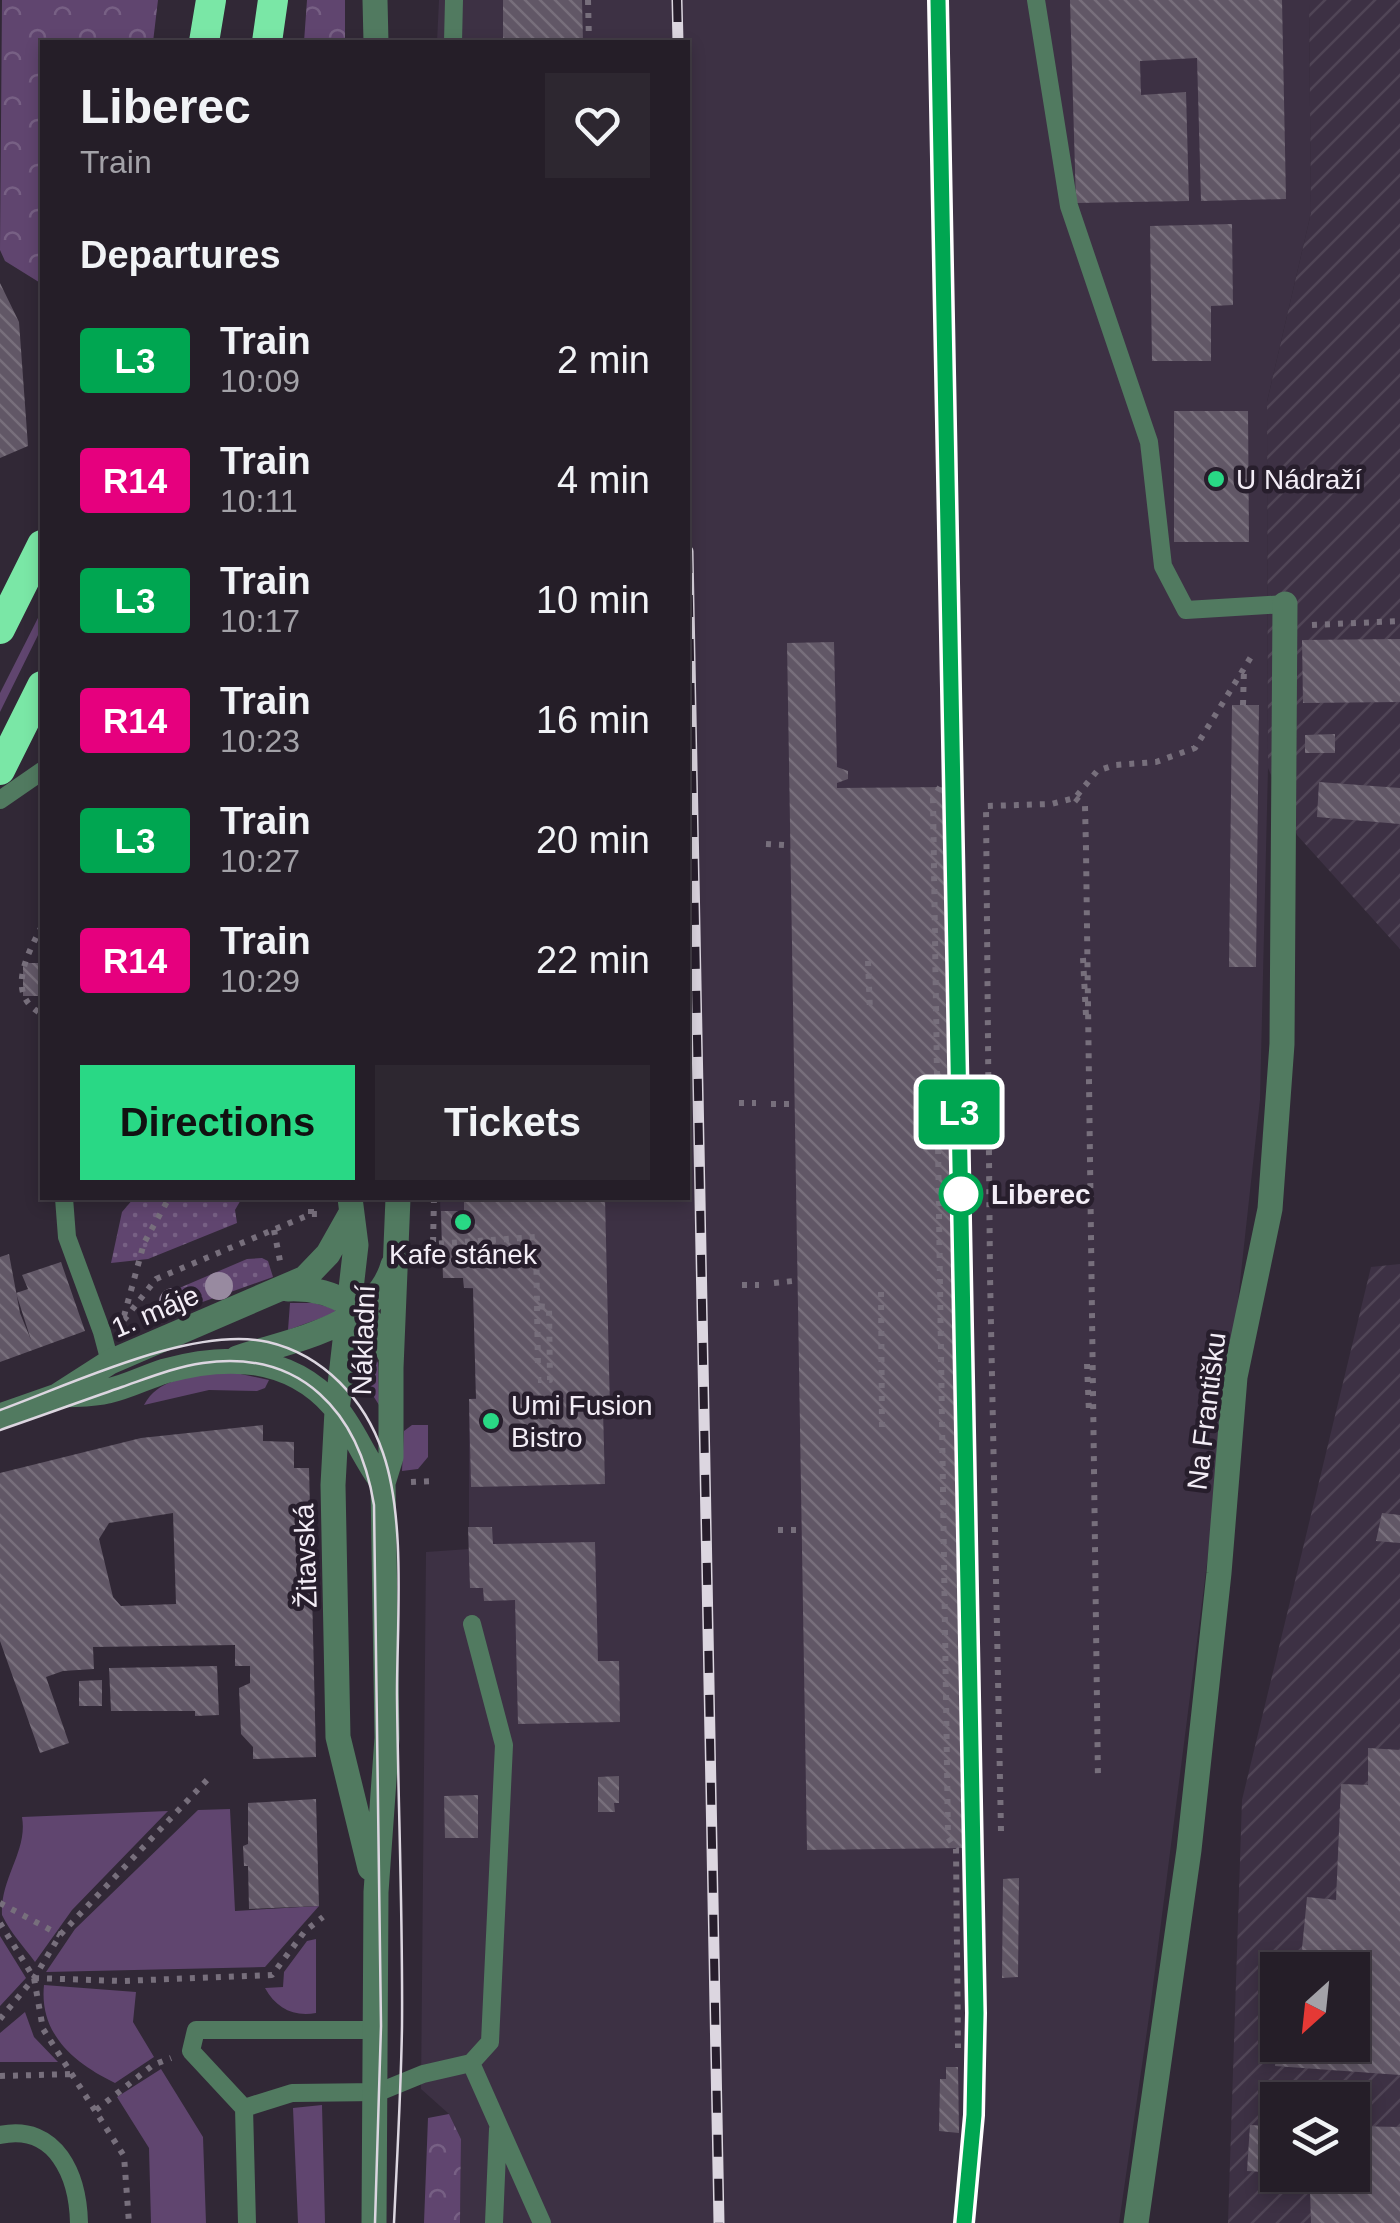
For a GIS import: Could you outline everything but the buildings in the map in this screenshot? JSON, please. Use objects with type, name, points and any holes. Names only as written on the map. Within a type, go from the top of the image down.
[{"type":"highway","points":[[198,0],[201,40]]},
{"type":"highway","points":[[201,40],[211,0]]},
{"type":"highway","points":[[267,40],[273,0]]},
{"type":"highway","points":[[0,629],[40,549]]},
{"type":"highway","points":[[0,770],[40,690]]},
{"type":"street","points":[[375,0],[376,40]]},
{"type":"street","name":"Na Františku","points":[[1136,2223],[1189,1850],[1219,1573],[1235,1377],[1270,1210],[1282,1044],[1285,604]]},
{"type":"street","name":"Nákladní","points":[[383,1483],[391,1457],[390,1368],[398,1200]]},
{"type":"street","name":"1. máje","points":[[0,1416],[57,1396],[110,1362],[281,1282],[305,1278],[320,1266],[350,1206]]},
{"type":"street","name":"Žitavská","points":[[350,1206],[356,1244],[354,1310],[334,1449],[338,1737],[376,1892]]},
{"type":"street","name":"1. máje","points":[[57,1396],[106,1392],[182,1367],[232,1360],[300,1339],[379,1293],[389,1278],[397,1250]]},
{"type":"street","name":"1. máje","points":[[281,1282],[320,1291],[354,1310]]},
{"type":"street","points":[[354,1310],[385,1341],[390,1368]]},
{"type":"street","name":"1. máje","points":[[232,1360],[278,1367],[309,1383],[337,1410],[363,1458],[383,1483]]},
{"type":"street","points":[[278,1367],[320,1404],[334,1449]]},
{"type":"street","name":"Žitavská","points":[[374,2223],[376,1892],[387,1754],[383,1483]]},
{"type":"lane","points":[[453,40],[454,0]]},
{"type":"lane","points":[[1036,0],[1069,206],[1149,442],[1163,566],[1186,610],[1285,604]]},
{"type":"lane","points":[[0,800],[40,772]]},
{"type":"lane","points":[[64,1200],[67,1237],[110,1362]]},
{"type":"lane","points":[[244,2108],[292,2093],[377,2092],[423,2074],[472,2063],[490,2042],[504,1745],[472,1624]]},
{"type":"lane","points":[[247,2223],[244,2108],[191,2051],[196,2030],[376,2030]]},
{"type":"lane","points":[[472,2063],[542,2223]]},
{"type":"lane","points":[[494,2223],[499,2124]]},
{"type":"lane","points":[[0,2135],[12,2132],[35,2137],[63,2156],[78,2192],[79,2223]]},
{"type":"path","points":[[588,0],[589,40]]},
{"type":"path","points":[[1334,624],[1400,622]]},
{"type":"path","points":[[1001,1830],[994,1424],[998,1416],[995,1286],[990,1275],[986,806],[1051,804],[1075,798],[1097,770],[1156,762],[1194,748],[1244,666],[1244,705]]},
{"type":"path","points":[[940,787],[933,799],[933,839],[948,1836],[956,1848],[958,2048]]},
{"type":"path","points":[[1075,798],[1085,806],[1098,1780]]},
{"type":"path","points":[[766,844],[784,845]]},
{"type":"path","points":[[40,931],[20,979],[22,996],[40,1013]]},
{"type":"path","points":[[987,1015],[991,958]]},
{"type":"path","points":[[1084,958],[1084,1010],[1089,1022]]},
{"type":"path","points":[[868,960],[870,1011]]},
{"type":"path","points":[[739,1102],[756,1102]]},
{"type":"path","points":[[770,1104],[789,1104]]},
{"type":"path","points":[[168,1200],[144,1243],[123,1322],[156,1279],[311,1214],[312,1200]]},
{"type":"path","points":[[434,1200],[434,1244],[536,1237],[538,1369]]},
{"type":"path","points":[[274,1230],[281,1282]]},
{"type":"path","points":[[774,1282],[793,1282]]},
{"type":"path","points":[[742,1284],[759,1285]]},
{"type":"path","points":[[881,1292],[882,1429]]},
{"type":"path","points":[[537,1306],[549,1307],[550,1325],[550,1380],[538,1380]]},
{"type":"path","points":[[1087,1364],[1088,1412],[1093,1428]]},
{"type":"path","points":[[778,1530],[797,1530]]},
{"type":"path","points":[[0,2019],[34,1978],[60,1934],[207,1780]]},
{"type":"path","points":[[0,1903],[60,1934]]},
{"type":"path","points":[[34,1978],[122,1981],[272,1975],[305,1931],[323,1917]]},
{"type":"path","points":[[0,1923],[34,1978],[44,2029],[124,2156],[129,2223]]},
{"type":"path","points":[[96,2110],[153,2065],[191,2051]]},
{"type":"path","points":[[0,2076],[73,2074]]},
{"type":"shaded area","points":[[439,0],[1309,0],[1311,213],[1267,402],[1268,768],[1260,1100],[1222,1446],[1119,2223],[460,2223],[461,2139],[449,2114],[421,2089],[426,1552],[469,1549],[469,1399],[476,1398],[473,1289],[464,1288],[463,1278],[443,1278],[440,1200],[690,1200],[690,40],[437,40]]},
{"type":"shaded area","points":[[1309,0],[1400,0],[1400,949],[1297,835],[1268,768],[1267,402],[1311,213]]},
{"type":"shaded area","points":[[1400,1264],[1400,2223],[1228,2223],[1242,1800],[1371,1267]]},
{"type":"green space","points":[[2,0],[158,0],[153,40],[40,40],[40,283],[5,261],[0,250]]},
{"type":"green space","points":[[307,0],[345,0],[345,40],[304,40]]},
{"type":"green space","points":[[40,614],[40,631],[0,712],[0,693]]},
{"type":"green space","points":[[132,1200],[241,1200],[235,1210],[237,1223],[148,1259],[111,1263],[122,1212]]},
{"type":"green space","points":[[247,1259],[268,1261],[273,1277],[149,1321],[163,1295]]},
{"type":"green space","points":[[290,1303],[314,1303],[335,1309],[335,1313],[288,1330]]},
{"type":"green space","points":[[360,1331],[378,1363],[379,1405],[358,1372]]},
{"type":"green space","points":[[213,1373],[269,1380],[265,1388],[257,1391],[209,1390],[144,1405],[165,1385]]},
{"type":"green space","points":[[412,1425],[428,1425],[428,1457],[418,1469],[402,1471],[404,1431]]},
{"type":"green space","points":[[230,1809],[235,1911],[319,1906],[265,1967],[46,1972],[75,1929],[198,1810]]},
{"type":"green space","points":[[168,1811],[72,1910],[35,1962],[2,1915],[5,1889],[21,1841],[22,1817]]},
{"type":"green space","points":[[0,1936],[26,1978],[0,2006]]},
{"type":"green space","points":[[316,1939],[316,2013],[293,2012],[274,2001],[265,1988],[283,1987],[284,1972],[307,1941]]},
{"type":"green space","points":[[44,1985],[136,1992],[133,2022],[154,2057],[115,2083],[86,2066],[53,2032],[47,2018]]},
{"type":"green space","points":[[25,2012],[34,2037],[58,2062],[0,2062],[0,2033]]},
{"type":"green space","points":[[161,2069],[203,2137],[206,2223],[151,2223],[149,2148],[117,2097]]},
{"type":"green space","points":[[322,2105],[325,2223],[298,2223],[293,2108]]},
{"type":"green space","points":[[449,2114],[461,2139],[460,2223],[424,2223],[428,2118]]},
{"type":"tram line","points":[[0,1410],[169,1349],[238,1339],[268,1342],[307,1357],[340,1382],[375,1434],[390,1479],[399,1571],[402,2026],[394,2223]]},
{"type":"tram line","points":[[0,1430],[172,1370],[238,1361],[269,1366],[297,1378],[320,1394],[355,1442],[374,1505],[381,2026],[375,2223]]},
{"type":"railway","points":[[677,0],[678,40]]},
{"type":"railway","points":[[938,0],[976,2013],[974,2115],[964,2223]]},
{"type":"railway","points":[[690,659],[719,2223]]},
{"type":"train","name":"L3","points":[[938,0],[976,2013],[974,2115],[964,2223]]},
{"type":"place","name":"U Nádraží","points":[[1216,479]]},
{"type":"place","name":"Liberec","points":[[961,1194]]},
{"type":"place","name":"Kafe stánek","points":[[463,1222]]},
{"type":"place","name":"Umi Fusion Bistro","points":[[491,1421]]}]
